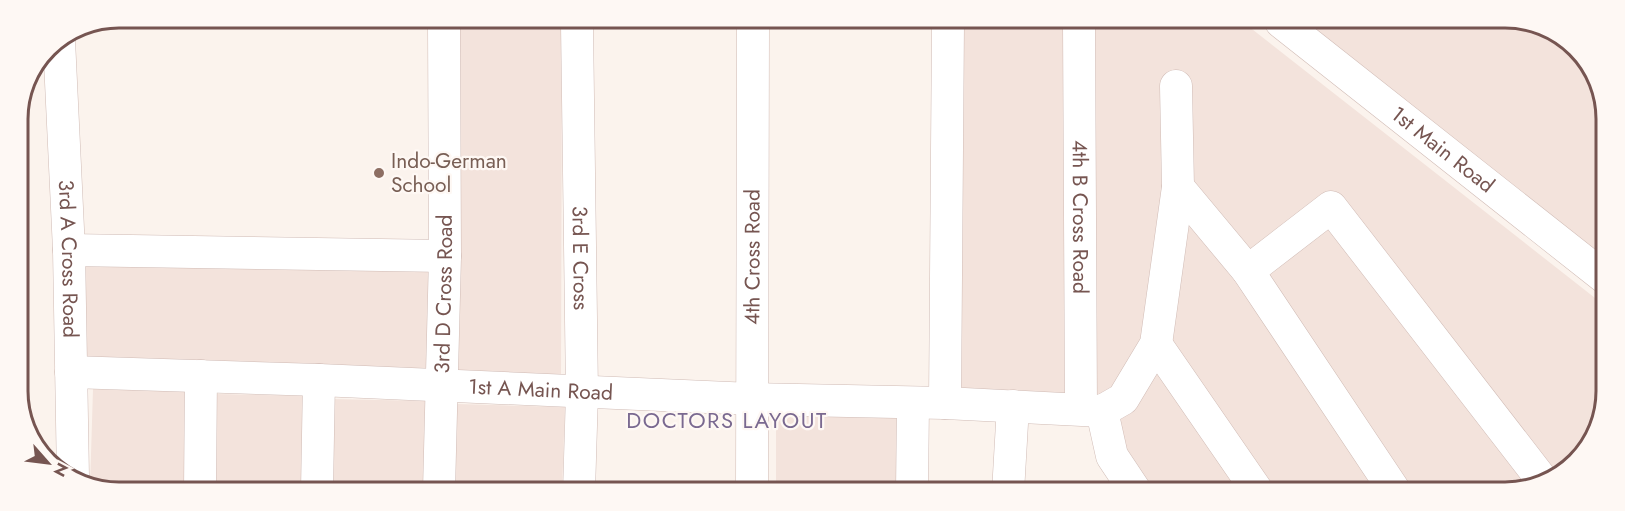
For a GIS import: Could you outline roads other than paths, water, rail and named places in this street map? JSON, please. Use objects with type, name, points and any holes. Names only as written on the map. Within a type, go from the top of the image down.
[{"type":"street","name":"3rd D Cross Road","points":[[439,482],[445,256],[444,28]]},
{"type":"street","name":"3rd E Cross","points":[[577,28],[582,393],[579,482]]},
{"type":"street","name":"4th Cross Road","points":[[752,482],[753,28]]},
{"type":"street","points":[[945,403],[948,28]]},
{"type":"street","name":"4th B Cross Road","points":[[1079,28],[1091,410],[1113,456],[1130,482]]},
{"type":"street","name":"1st Main Road","points":[[1294,28],[1596,271]]},
{"type":"street","name":"3rd A Cross Road","points":[[60,51],[69,250],[72,433]]},
{"type":"street","points":[[1091,410],[1123,399],[1156,344],[1178,187],[1176,86]]},
{"type":"street","points":[[1178,187],[1248,271],[1389,482]]},
{"type":"street","points":[[1248,271],[1331,207],[1539,476]]},
{"type":"street","points":[[69,250],[445,256]]},
{"type":"street","points":[[1156,344],[1251,482]]},
{"type":"street","name":"1st A Main Road","points":[[71,372],[319,380],[582,393],[913,405],[945,403],[1091,410]]},
{"type":"street","points":[[200,482],[201,376]]},
{"type":"street","points":[[317,482],[319,380]]},
{"type":"street","points":[[912,482],[913,405]]},
{"type":"street","points":[[1009,482],[1013,406]]},
{"type":"place","name":"Indo-German School","points":[[379,173]]},
{"type":"district","name":"DOCTORS LAYOUT","points":[[727,420]]}]
